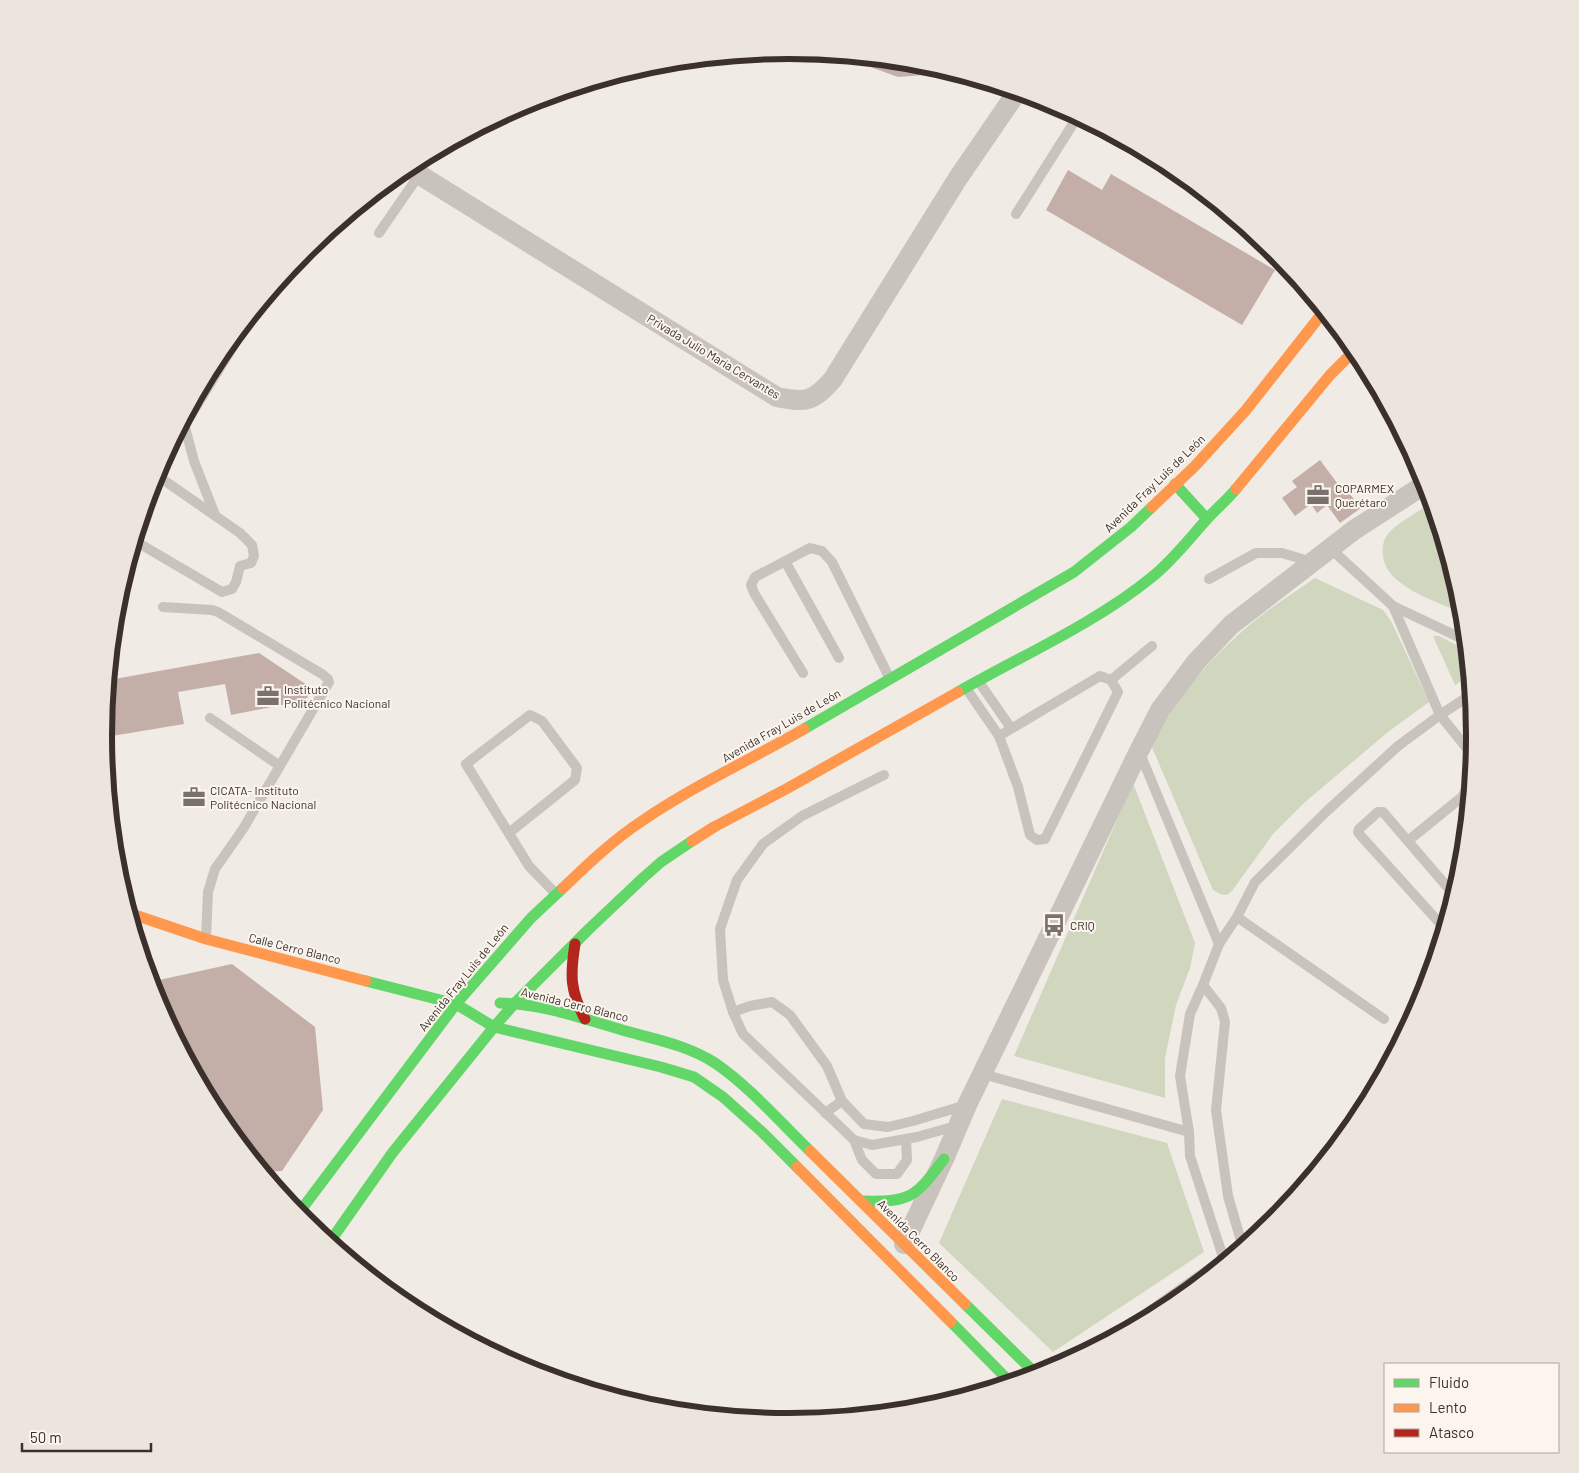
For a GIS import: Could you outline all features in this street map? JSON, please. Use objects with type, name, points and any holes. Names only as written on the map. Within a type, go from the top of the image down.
[{"type":"main road","name":"Avenida Fray Luis de León","points":[[303,1208],[456,1004],[512,938],[555,894],[595,858],[640,822],[686,793],[757,756],[1074,572],[1131,528],[1195,466],[1246,410],[1321,316]]},
{"type":"main road","points":[[333,1237],[393,1152],[494,1027],[516,1003],[661,862],[714,827],[788,788],[1118,602],[1152,577],[1180,551],[1232,493],[1330,375],[1350,355]]},
{"type":"main road","points":[[1175,484],[1207,519]]},
{"type":"main road","name":"Calle Cerro Blanco","points":[[136,916],[206,939],[456,1004]]},
{"type":"main road","points":[[576,944],[570,972],[571,987],[575,1001],[585,1019]]},
{"type":"main road","name":"Avenida Cerro Blanco","points":[[456,1004],[516,1003],[585,1019],[665,1042],[708,1059],[732,1077],[1031,1369]]},
{"type":"main road","points":[[456,1004],[494,1027],[661,1066],[694,1077],[702,1082],[723,1097],[762,1132],[1006,1378]]},
{"type":"main road","points":[[861,1201],[895,1201],[908,1197],[922,1186],[944,1160]]},
{"type":"street","name":"Privada Julio María Cervantes","points":[[415,172],[777,397],[805,401],[821,393],[832,379],[958,178],[1013,97]]},
{"type":"street","points":[[904,1244],[960,1125],[967,1105],[1160,710],[1196,662],[1231,625],[1354,530],[1420,488]]},
{"type":"lane","points":[[1016,214],[1074,122]]},
{"type":"lane","points":[[379,233],[411,174]]},
{"type":"lane","points":[[186,430],[194,461],[215,515]]},
{"type":"lane","points":[[140,544],[222,592],[232,589],[240,566],[251,563],[254,556],[252,545],[240,533],[162,479]]},
{"type":"lane","points":[[803,673],[754,592],[752,584],[755,577],[810,548],[822,551],[832,562],[889,678]]},
{"type":"lane","points":[[1331,548],[1393,606],[1459,637]]},
{"type":"lane","points":[[1209,579],[1256,553],[1282,553],[1313,563]]},
{"type":"lane","points":[[785,561],[839,658]]},
{"type":"lane","points":[[1393,606],[1440,715],[1467,748]]},
{"type":"lane","points":[[163,607],[218,612],[328,679],[329,682],[243,828],[215,869],[208,892],[206,939]]},
{"type":"lane","points":[[1111,680],[1152,646]]},
{"type":"lane","points":[[966,687],[1000,736],[1018,787],[1030,835],[1038,840],[1045,839],[1118,692],[1111,680],[1100,676],[1000,736]]},
{"type":"lane","points":[[978,680],[1011,728]]},
{"type":"lane","points":[[1223,1257],[1190,1156],[1189,1132],[1180,1076],[1190,1014],[1219,944],[1237,917],[1255,882],[1274,863],[1398,746],[1466,698]]},
{"type":"lane","points":[[510,832],[575,780],[576,768],[542,720],[530,716],[466,764],[530,866],[555,894]]},
{"type":"lane","points":[[210,718],[280,766]]},
{"type":"lane","points":[[1139,750],[1219,944]]},
{"type":"lane","points":[[884,775],[802,816],[763,844],[737,880],[720,929],[724,980],[733,1012],[743,1034],[854,1140],[862,1160],[876,1174],[897,1174],[907,1160],[906,1139]]},
{"type":"lane","points":[[1409,840],[1462,798],[1465,792]]},
{"type":"lane","points":[[1440,924],[1361,836],[1358,829],[1378,812],[1383,812],[1449,889]]},
{"type":"lane","points":[[1237,917],[1384,1019]]},
{"type":"lane","points":[[1203,985],[1221,1008],[1226,1022],[1216,1110],[1228,1196],[1241,1241]]},
{"type":"lane","points":[[733,1012],[750,1006],[772,1002],[780,1006],[790,1015],[827,1066],[842,1102],[864,1124],[888,1127],[967,1105]]},
{"type":"lane","points":[[983,1074],[1189,1132]]},
{"type":"lane","points":[[825,1113],[842,1102]]},
{"type":"lane","points":[[854,1140],[872,1145],[906,1139],[960,1125]]},
{"type":"green space","points":[[1426,506],[1444,561],[1455,610],[1428,599],[1403,585],[1386,567],[1383,556],[1384,542],[1391,530]]},
{"type":"green space","points":[[1315,578],[1383,610],[1391,621],[1429,702],[1388,732],[1304,803],[1273,834],[1232,891],[1227,895],[1220,894],[1213,890],[1151,745],[1173,708],[1214,658],[1262,615]]},
{"type":"green space","points":[[1433,636],[1439,636],[1461,647],[1465,679],[1455,685]]},
{"type":"green space","points":[[1133,783],[1195,943],[1190,968],[1176,1005],[1165,1058],[1165,1098],[1014,1056]]},
{"type":"green space","points":[[1002,1099],[1167,1143],[1204,1252],[1053,1352],[939,1243]]},
{"type":"building","points":[[859,63],[932,74],[898,77]]},
{"type":"building","points":[[1068,170],[1102,190],[1111,174],[1275,270],[1242,325],[1046,210]]},
{"type":"building","name":"COPARMEX Querétaro","points":[[1320,460],[1343,491],[1346,489],[1361,508],[1340,523],[1327,505],[1317,513],[1311,504],[1295,516],[1282,498],[1297,487],[1292,481]]},
{"type":"building","name":"Instituto Politécnico Nacional","points":[[259,653],[307,685],[309,694],[302,701],[231,715],[225,684],[178,692],[184,724],[112,736],[114,679]]},
{"type":"building","points":[[232,964],[315,1027],[323,1110],[282,1171],[271,1172],[226,1113],[182,1036],[157,980]]},
{"type":"traffic: fast","points":[[1175,484],[1207,519]]},
{"type":"traffic: fast","points":[[958,692],[1083,624],[1130,594],[1167,564],[1236,489]]},
{"type":"traffic: fast","points":[[804,729],[1074,572],[1131,527],[1152,507]]},
{"type":"traffic: fast","points":[[333,1237],[393,1152],[515,1003],[644,877],[661,862],[692,841]]},
{"type":"traffic: fast","points":[[303,1208],[456,1004],[531,918],[563,888]]},
{"type":"traffic: fast","points":[[366,981],[456,1004],[494,1027],[661,1067],[694,1077],[723,1097],[797,1167]]},
{"type":"traffic: fast","points":[[500,1003],[562,1012],[670,1043],[704,1057],[728,1072],[810,1151]]},
{"type":"traffic: fast","points":[[861,1201],[901,1199],[910,1195],[925,1183],[944,1159]]},
{"type":"traffic: fast","points":[[965,1304],[1031,1369]]},
{"type":"traffic: fast","points":[[951,1322],[1006,1378]]},
{"type":"traffic: slow","points":[[1152,507],[1195,466],[1246,410],[1320,316]]},
{"type":"traffic: slow","points":[[1236,489],[1330,375],[1350,355]]},
{"type":"traffic: slow","points":[[692,841],[958,692]]},
{"type":"traffic: slow","points":[[563,888],[611,844],[661,808],[804,729]]},
{"type":"traffic: slow","points":[[136,915],[206,939],[366,981]]},
{"type":"traffic: slow","points":[[810,1151],[965,1304]]},
{"type":"traffic: slow","points":[[797,1167],[951,1322]]},
{"type":"traffic: jam","points":[[575,944],[572,983],[576,1000],[585,1019]]},
{"type":"place","name":"COPARMEX Querétaro","points":[[1318,495]]},
{"type":"place","name":"Instituto Politécnico Nacional","points":[[268,696]]},
{"type":"place","name":"CICATA- Instituto Politécnico Nacional","points":[[194,797]]},
{"type":"place","name":"CRIQ","points":[[1054,925]]}]
